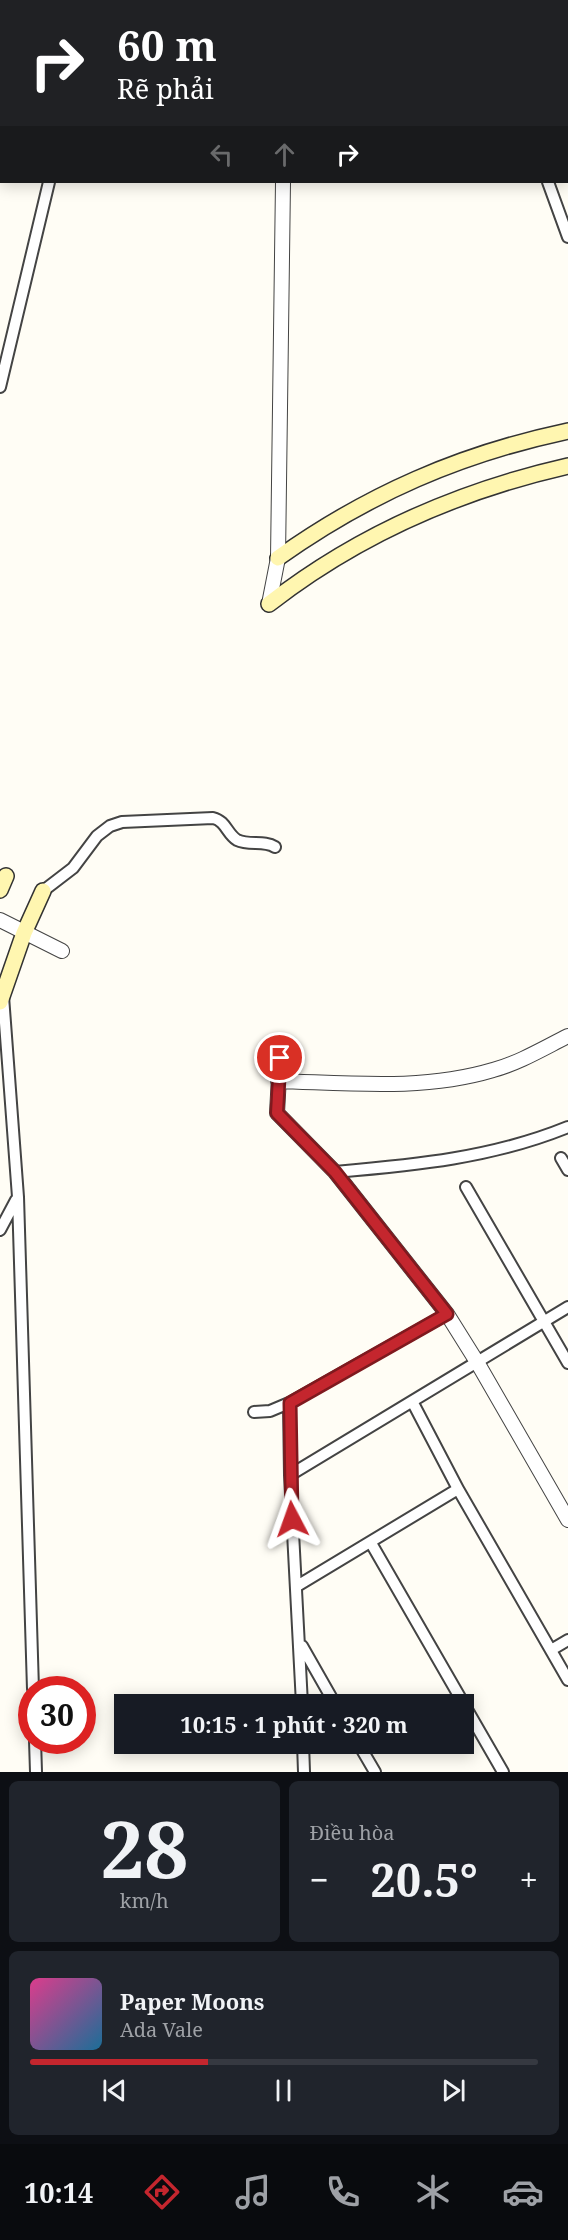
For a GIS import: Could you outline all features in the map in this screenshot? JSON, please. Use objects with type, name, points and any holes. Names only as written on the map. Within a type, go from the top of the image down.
[{"type":"main road","points":[[278,558],[344,513],[409,481],[487,452],[568,431]]},
{"type":"main road","points":[[270,604],[338,556],[423,511],[489,486],[568,466]]},
{"type":"main road","points":[[2,998],[24,933],[44,891]]},
{"type":"street","points":[[0,387],[49,183]]},
{"type":"street","points":[[270,604],[278,558],[283,183]]},
{"type":"street","points":[[549,183],[568,237]]},
{"type":"street","points":[[44,891],[73,868],[103,830],[123,822],[213,818],[222,822],[231,835],[240,841],[270,844],[275,847]]},
{"type":"street","points":[[0,921],[62,951]]},
{"type":"street","points":[[2,998],[18,1197],[33,1676]]},
{"type":"street","points":[[278,1081],[399,1084],[452,1080],[505,1066],[568,1036]]},
{"type":"street","points":[[280,1058],[277,1113],[335,1172],[447,1314],[568,1520]]},
{"type":"street","points":[[335,1172],[451,1161],[517,1146],[568,1127]]},
{"type":"street","points":[[561,1158],[568,1170]]},
{"type":"street","points":[[466,1187],[568,1363]]},
{"type":"street","points":[[0,1230],[18,1197]]},
{"type":"street","points":[[290,1475],[568,1307]]},
{"type":"street","points":[[254,1412],[270,1411],[290,1403],[447,1314]]},
{"type":"street","points":[[413,1402],[458,1489],[568,1680]]},
{"type":"street","points":[[290,1403],[290,1475],[302,1694]]},
{"type":"street","points":[[297,1586],[458,1489]]},
{"type":"street","points":[[371,1543],[503,1772]]},
{"type":"street","points":[[551,1650],[568,1640]]},
{"type":"street","points":[[300,1644],[329,1694]]},
{"type":"street","points":[[35,1754],[36,1772]]},
{"type":"street","points":[[303,1754],[304,1772]]},
{"type":"street","points":[[364,1754],[375,1772]]},
{"type":"route","points":[[280,1058],[275,1108],[277,1113],[335,1172],[447,1314],[290,1403],[292,1519]]}]
